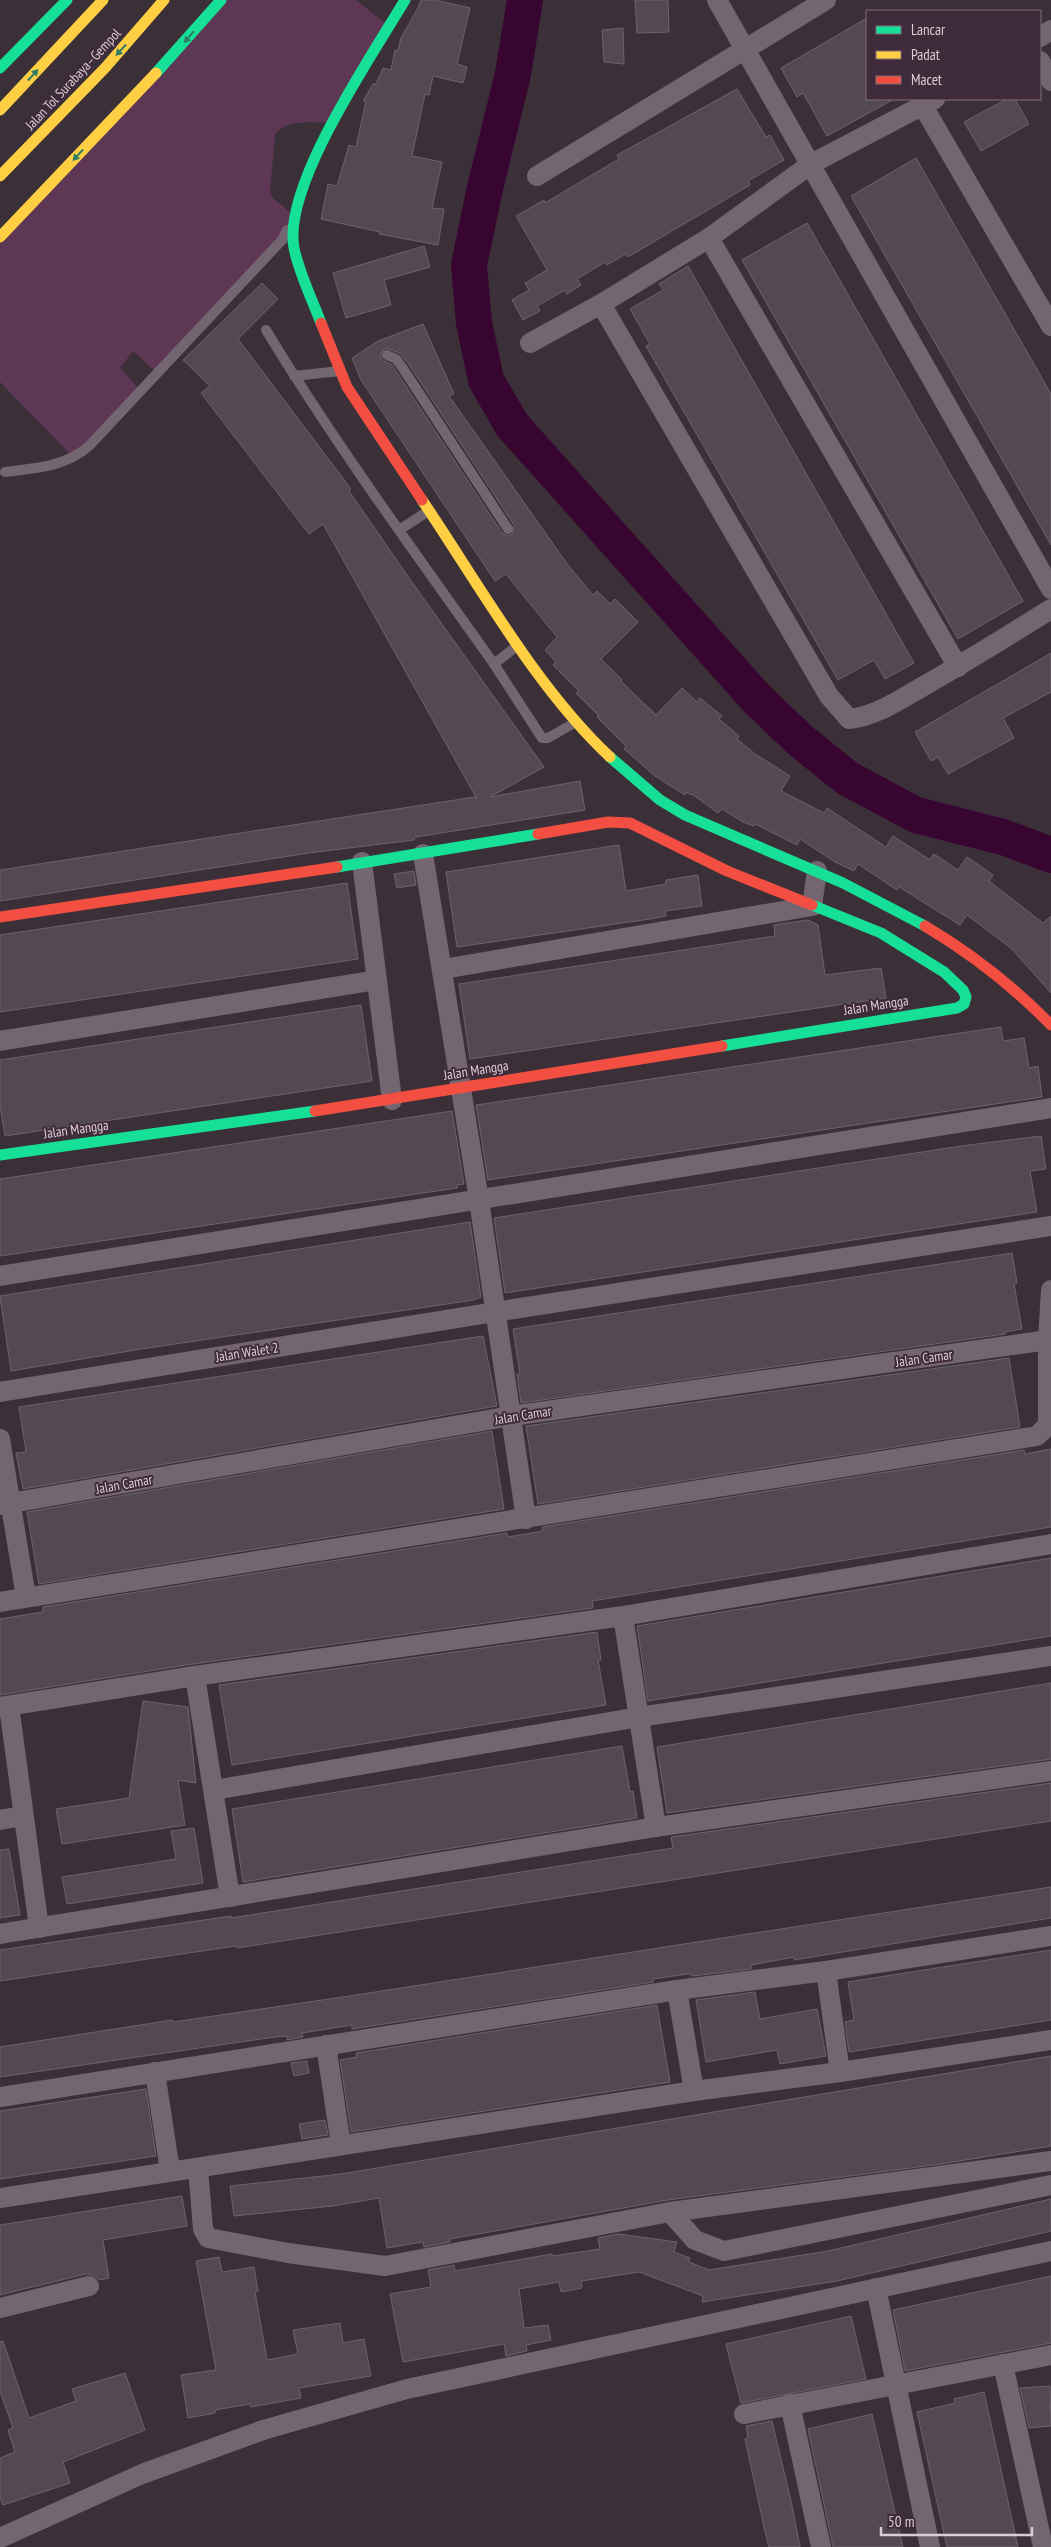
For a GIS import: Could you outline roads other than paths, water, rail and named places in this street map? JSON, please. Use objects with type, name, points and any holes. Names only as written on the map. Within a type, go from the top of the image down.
[{"type":"main road","points":[[0,68],[67,0]]},
{"type":"main road","points":[[0,110],[103,0]]},
{"type":"main road","name":"Jalan Tol Surabaya–Gempol","points":[[0,176],[55,121],[140,30],[164,0]]},
{"type":"main road","points":[[0,237],[185,43],[221,0]]},
{"type":"main road","points":[[405,0],[332,123],[315,157],[294,216],[294,247],[346,387],[369,424],[519,645],[577,721],[622,771],[662,802],[699,822],[817,871],[877,898],[926,924],[1008,983],[1051,1025]]},
{"type":"main road","points":[[0,917],[423,854],[608,822],[630,823],[691,855],[812,906]]},
{"type":"main road","name":"Jalan Mangga","points":[[0,1155],[392,1100],[957,1008],[964,1004],[966,997],[963,990],[944,972],[882,933],[812,906]]},
{"type":"street","points":[[717,0],[812,164],[1051,589]]},
{"type":"street","points":[[537,176],[826,0]]},
{"type":"street","points":[[1041,63],[1051,81]]},
{"type":"street","points":[[530,343],[601,304],[709,238],[812,164],[929,102],[1051,326]]},
{"type":"street","points":[[709,238],[958,667]]},
{"type":"street","points":[[601,304],[838,709],[849,719],[871,715],[958,667],[1051,610]]},
{"type":"street","points":[[423,854],[479,1200],[526,1519]]},
{"type":"street","points":[[362,862],[392,1100]]},
{"type":"street","points":[[443,969],[812,906],[817,871]]},
{"type":"street","points":[[0,1041],[377,980]]},
{"type":"street","points":[[0,1276],[1051,1108]]},
{"type":"street","name":"Jalan Walet 2","points":[[0,1392],[495,1312],[1051,1226]]},
{"type":"street","points":[[0,1602],[1037,1436],[1047,1426],[1048,1420],[1048,1340],[1051,1290]]},
{"type":"street","name":"Jalan Camar","points":[[5,1504],[511,1416],[1048,1340]]},
{"type":"street","points":[[0,1439],[5,1504],[26,1598]]},
{"type":"street","points":[[39,1928],[24,1816],[5,1707],[195,1676],[622,1616],[1051,1544]]},
{"type":"street","points":[[622,1616],[656,1827]]},
{"type":"street","points":[[214,1790],[639,1717],[1051,1656]]},
{"type":"street","points":[[195,1676],[230,1897]]},
{"type":"street","points":[[0,1934],[656,1827],[1051,1771]]},
{"type":"street","points":[[0,1820],[24,1816]]},
{"type":"street","points":[[0,2096],[677,1990],[826,1971],[1051,1936]]},
{"type":"street","points":[[826,1971],[840,2072]]},
{"type":"street","points":[[677,1990],[694,2091]]},
{"type":"street","points":[[0,2198],[694,2091],[840,2072],[1051,2040]]},
{"type":"street","points":[[326,2045],[341,2145]]},
{"type":"street","points":[[155,2072],[170,2171]]},
{"type":"street","points":[[198,2168],[203,2229],[208,2238],[288,2254],[369,2265],[399,2264],[670,2212],[1051,2160]]},
{"type":"street","points":[[670,2212],[695,2240],[724,2251],[1051,2184]]},
{"type":"street","points":[[0,2538],[142,2474],[263,2430],[407,2389],[1051,2251]]},
{"type":"street","points":[[0,2308],[89,2286]]},
{"type":"street","points":[[876,2288],[930,2547]]},
{"type":"street","points":[[744,2414],[895,2383],[1051,2355]]},
{"type":"street","points":[[1003,2364],[1043,2547]]},
{"type":"street","points":[[790,2404],[821,2547]]},
{"type":"lane","points":[[6,472],[59,464],[74,458],[89,446],[282,240],[294,216]]},
{"type":"lane","points":[[266,330],[294,376],[399,530],[494,664],[542,738],[548,738],[577,721]]},
{"type":"lane","points":[[387,355],[396,359],[402,367],[508,529]]},
{"type":"lane","points":[[294,376],[353,368]]},
{"type":"lane","points":[[399,530],[429,510]]},
{"type":"lane","points":[[494,664],[519,645]]},
{"type":"waterway","points":[[525,0],[513,74],[485,188],[469,265],[474,323],[486,380],[512,425],[758,700],[800,740],[847,778],[916,815],[1003,837],[1051,855]]}]
